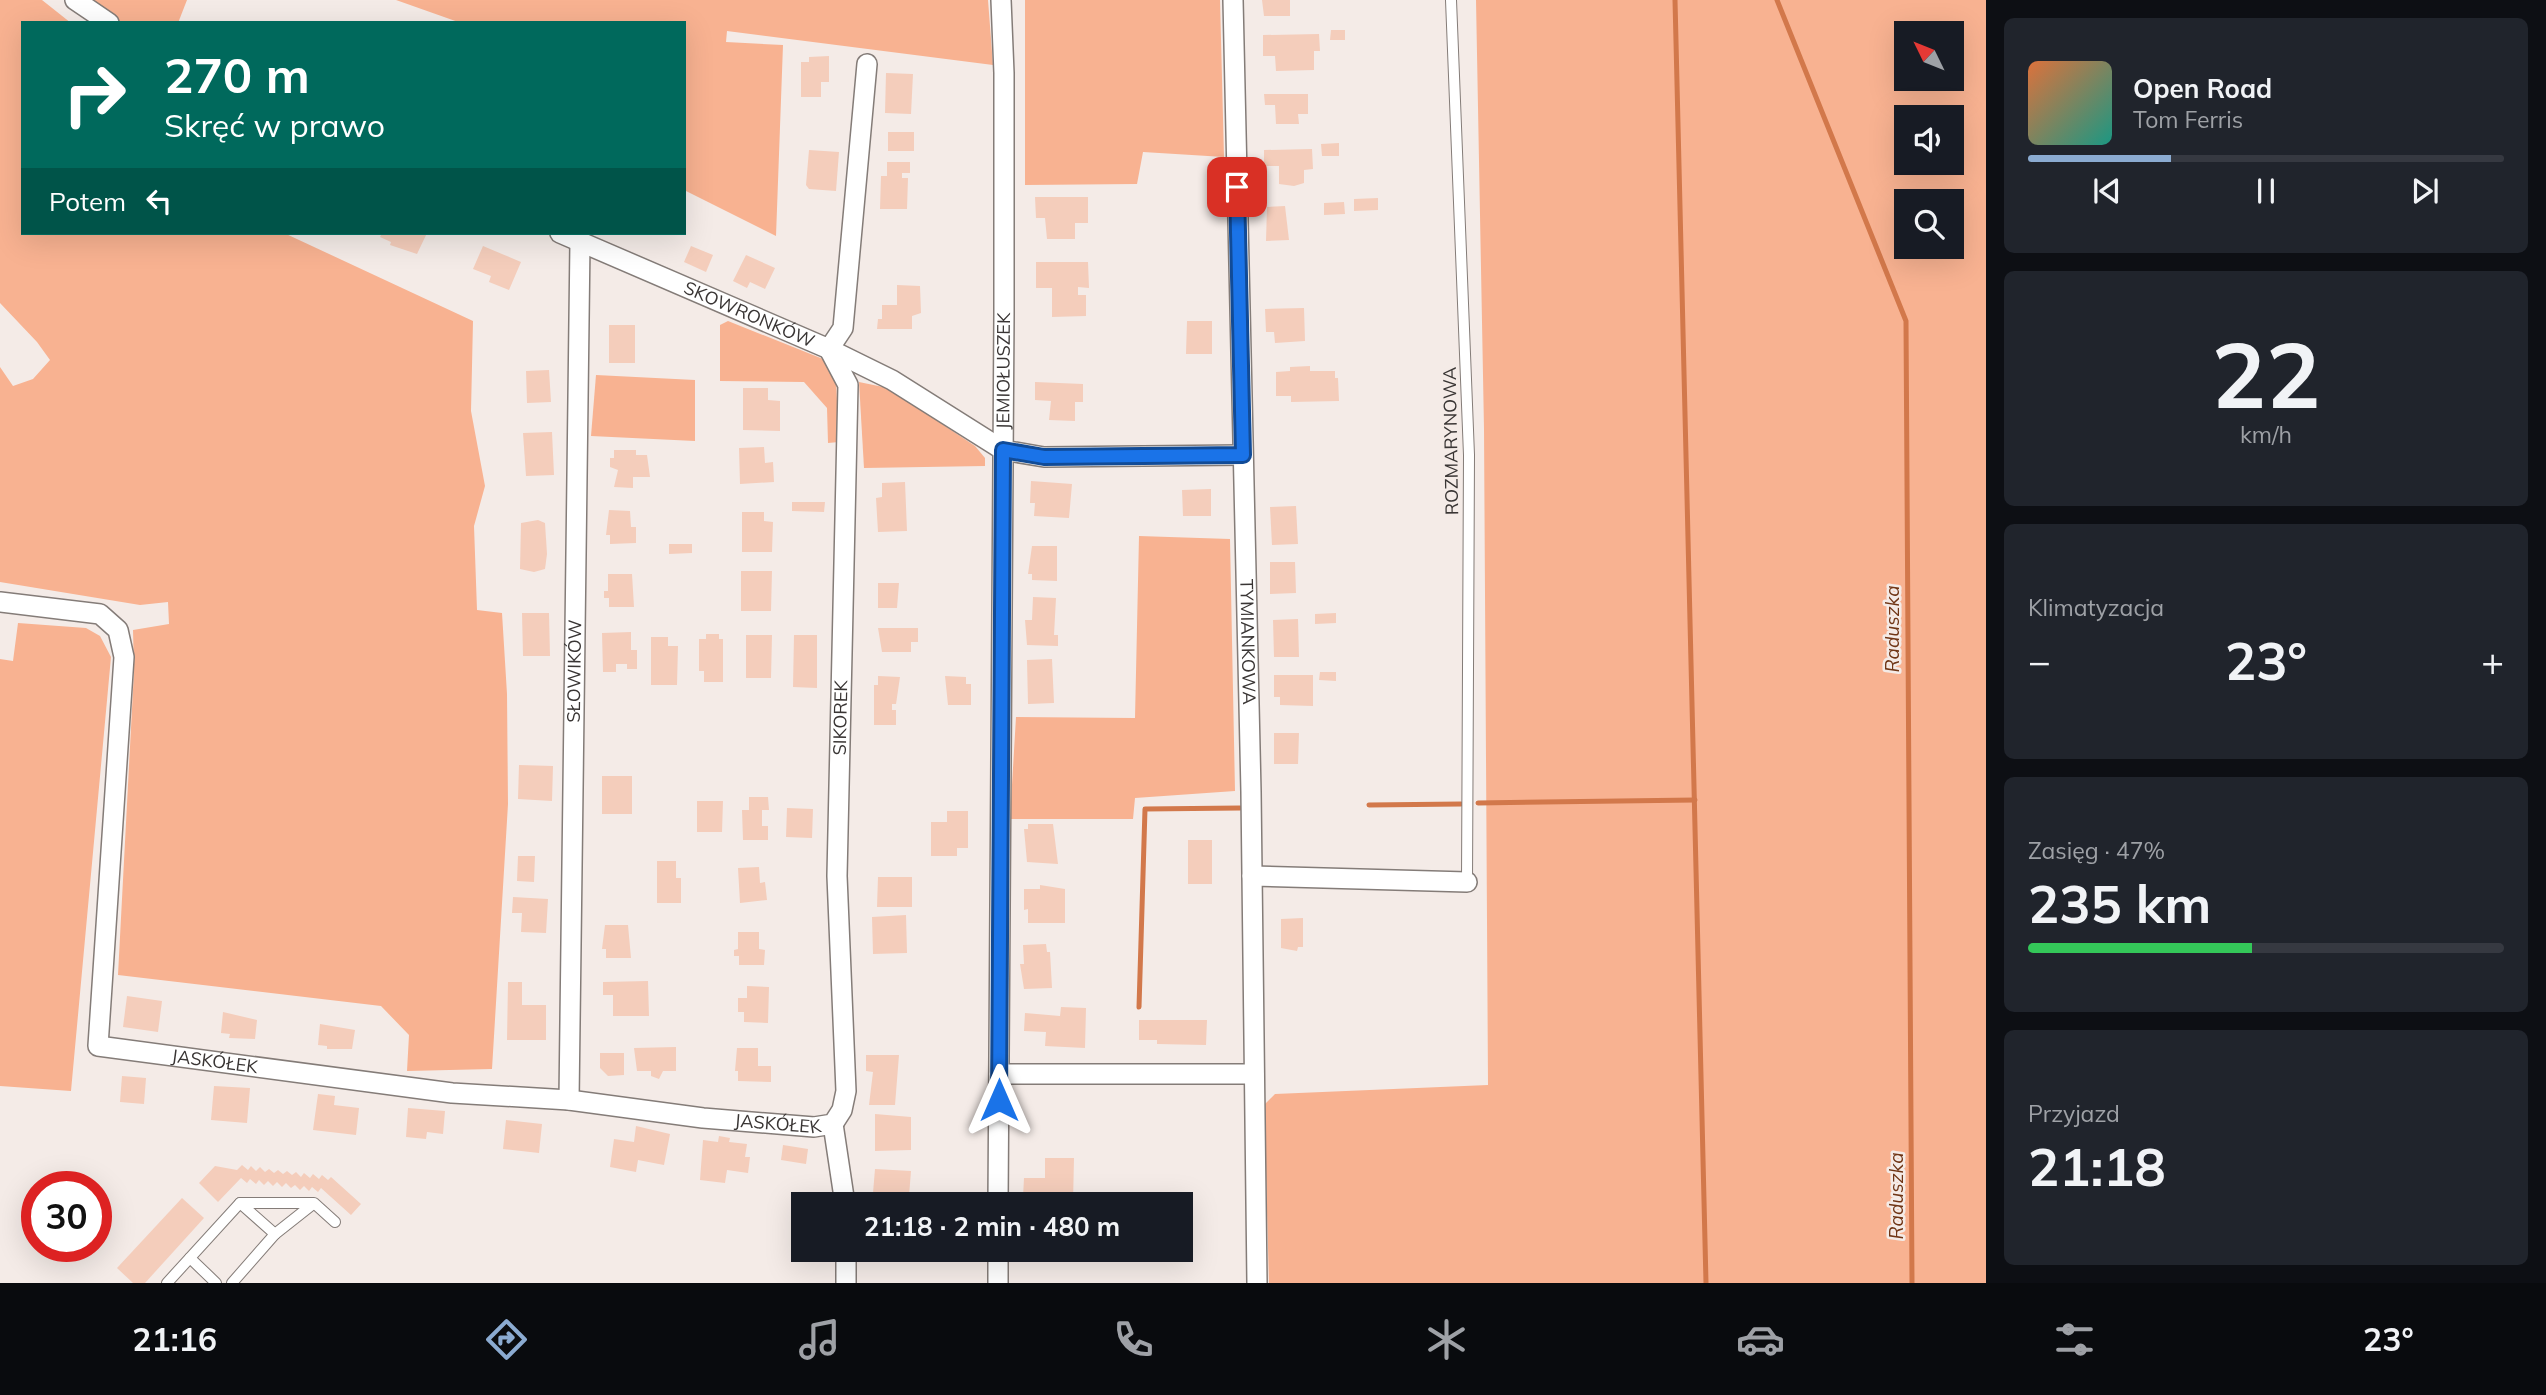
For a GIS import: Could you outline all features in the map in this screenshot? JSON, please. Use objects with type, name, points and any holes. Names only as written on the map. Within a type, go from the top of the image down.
[{"type":"street","points":[[75,0],[106,21]]},
{"type":"street","name":"JEMIOŁUSZEK","points":[[998,1192],[1004,73],[1001,0]]},
{"type":"street","name":"TYMIANKOWA","points":[[1233,0],[1252,876],[1257,1283]]},
{"type":"street","name":"SKOWRONKÓW","points":[[564,235],[829,349],[843,328],[867,64]]},
{"type":"street","name":"SŁOWIKÓW","points":[[569,1100],[580,242]]},
{"type":"street","points":[[829,349],[892,380],[1003,450],[1044,457],[1243,455]]},
{"type":"street","name":"SIKOREK","points":[[829,349],[848,385],[837,876],[846,1091]]},
{"type":"street","name":"JASKÓŁEK","points":[[0,602],[100,614],[118,630],[124,657],[98,1046],[452,1093],[569,1100],[703,1118],[814,1127],[833,1124],[842,1110],[846,1091]]},
{"type":"street","points":[[1252,876],[1467,882]]},
{"type":"street","points":[[999,1074],[1254,1074]]},
{"type":"street","points":[[833,1124],[843,1192]]},
{"type":"street","points":[[846,1262],[846,1283]]},
{"type":"street","points":[[998,1262],[998,1283]]},
{"type":"lane","name":"ROZMARYNOWA","points":[[1451,0],[1469,455],[1467,882]]},
{"type":"lane","points":[[240,1203],[275,1234]]},
{"type":"lane","points":[[167,1283],[240,1203],[314,1203],[335,1222]]},
{"type":"lane","points":[[232,1283],[275,1234],[314,1203]]},
{"type":"lane","points":[[190,1258],[216,1283]]},
{"type":"shaded area","points":[[0,0],[42,0],[68,21],[21,21],[21,235],[288,235],[473,321],[471,411],[485,486],[474,526],[477,610],[502,613],[507,694],[508,804],[492,1069],[407,1071],[409,1035],[381,1006],[118,975],[134,671],[133,630],[169,624],[168,602],[140,605],[0,582],[0,367],[13,386],[33,379],[50,360],[0,303]]},
{"type":"shaded area","points":[[84,0],[187,0],[179,21],[116,21]]},
{"type":"shaded area","points":[[396,0],[988,0],[993,65],[727,31],[726,42],[783,45],[776,236],[686,191],[686,21],[455,21]]},
{"type":"shaded area","points":[[1025,0],[1220,0],[1224,157],[1143,152],[1137,184],[1025,185]]},
{"type":"shaded area","points":[[1476,0],[1986,0],[1986,1283],[1269,1283],[1264,1105],[1275,1094],[1488,1085],[1484,429]]},
{"type":"shaded area","points":[[728,321],[823,359],[836,380],[839,442],[828,443],[827,408],[804,382],[720,381],[720,325]]},
{"type":"shaded area","points":[[596,375],[695,380],[695,441],[591,436]]},
{"type":"shaded area","points":[[859,382],[888,388],[975,446],[985,458],[985,466],[864,468]]},
{"type":"shaded area","points":[[1139,536],[1230,539],[1235,791],[1135,798],[1133,819],[1010,819],[1016,717],[1135,718]]},
{"type":"shaded area","points":[[18,623],[86,628],[100,636],[111,657],[71,1091],[0,1086],[0,659],[13,661]]},
{"type":"building","points":[[1262,0],[1290,0],[1290,16],[1264,16]]},
{"type":"building","points":[[1331,30],[1345,30],[1345,40],[1330,40]]},
{"type":"building","points":[[1319,34],[1320,51],[1314,51],[1314,70],[1276,71],[1275,56],[1263,56],[1263,35]]},
{"type":"building","points":[[829,56],[829,82],[821,82],[821,97],[801,97],[801,62],[809,62],[809,57]]},
{"type":"building","points":[[886,73],[913,74],[911,114],[885,113]]},
{"type":"building","points":[[1264,94],[1308,94],[1308,114],[1298,114],[1299,124],[1276,124],[1275,105],[1265,105]]},
{"type":"building","points":[[888,132],[914,132],[914,151],[888,151]]},
{"type":"building","points":[[1339,143],[1339,156],[1322,156],[1321,144]]},
{"type":"building","points":[[1312,149],[1313,169],[1304,170],[1304,183],[1294,186],[1279,184],[1279,166],[1264,166],[1264,150]]},
{"type":"building","points":[[809,150],[839,152],[836,191],[809,189],[806,185]]},
{"type":"building","points":[[887,162],[910,162],[910,173],[902,173],[902,178],[908,178],[907,209],[880,209],[881,176],[887,176]]},
{"type":"building","points":[[1035,197],[1088,197],[1088,223],[1075,223],[1075,239],[1047,239],[1045,218],[1036,218]]},
{"type":"building","points":[[1378,198],[1378,210],[1354,211],[1354,199]]},
{"type":"building","points":[[1344,202],[1345,214],[1324,215],[1324,203]]},
{"type":"building","points":[[1285,206],[1289,240],[1266,241],[1267,207]]},
{"type":"building","points":[[426,235],[417,254],[390,245],[391,242],[380,237]]},
{"type":"building","points":[[483,246],[521,262],[509,290],[489,282],[491,276],[473,269]]},
{"type":"building","points":[[691,246],[713,255],[706,272],[684,262]]},
{"type":"building","points":[[746,255],[775,268],[765,289],[750,282],[747,288],[733,281]]},
{"type":"building","points":[[1036,262],[1088,262],[1089,288],[1078,287],[1078,295],[1086,295],[1086,316],[1052,317],[1052,288],[1036,288]]},
{"type":"building","points":[[897,285],[920,286],[921,313],[912,316],[912,329],[877,329],[878,319],[882,319],[882,305],[897,305]]},
{"type":"building","points":[[1304,308],[1305,341],[1275,343],[1274,332],[1266,332],[1265,309]]},
{"type":"building","points":[[1187,321],[1212,321],[1212,354],[1186,354]]},
{"type":"building","points":[[609,325],[635,325],[635,363],[609,363]]},
{"type":"building","points":[[1310,366],[1310,371],[1335,371],[1339,401],[1291,402],[1291,396],[1276,396],[1276,372],[1290,371],[1290,367]]},
{"type":"building","points":[[549,370],[551,402],[527,403],[526,371]]},
{"type":"building","points":[[1035,382],[1083,384],[1083,402],[1075,402],[1075,421],[1049,420],[1051,401],[1035,400]]},
{"type":"building","points":[[743,388],[768,388],[768,400],[780,401],[780,431],[743,430]]},
{"type":"building","points":[[552,432],[554,475],[526,476],[523,433]]},
{"type":"building","points":[[764,447],[765,463],[773,462],[774,482],[740,484],[739,448]]},
{"type":"building","points":[[614,450],[636,450],[636,455],[647,455],[650,477],[633,477],[633,488],[614,487],[618,470],[610,467],[610,458],[614,458]]},
{"type":"building","points":[[1031,481],[1072,484],[1069,518],[1034,516],[1035,503],[1030,503]]},
{"type":"building","points":[[905,482],[907,531],[878,532],[876,498],[882,497],[882,483]]},
{"type":"building","points":[[1211,489],[1211,516],[1183,516],[1182,490]]},
{"type":"building","points":[[792,502],[825,502],[824,512],[792,511]]},
{"type":"building","points":[[1296,506],[1298,544],[1272,545],[1270,507]]},
{"type":"building","points":[[609,510],[630,511],[631,527],[636,527],[636,543],[610,544],[610,535],[606,535]]},
{"type":"building","points":[[742,512],[764,512],[764,521],[773,522],[772,552],[742,552]]},
{"type":"building","points":[[538,520],[545,523],[545,569],[534,572],[520,569],[521,523]]},
{"type":"building","points":[[669,544],[692,544],[692,553],[669,554]]},
{"type":"building","points":[[1032,546],[1057,546],[1057,581],[1032,580],[1032,574],[1028,574]]},
{"type":"building","points":[[1270,562],[1295,562],[1296,593],[1270,594]]},
{"type":"building","points":[[741,571],[772,571],[771,611],[741,611]]},
{"type":"building","points":[[608,574],[632,574],[634,607],[609,607],[609,598],[604,598],[604,591],[608,591]]},
{"type":"building","points":[[878,583],[899,583],[897,608],[878,608]]},
{"type":"building","points":[[1033,597],[1056,598],[1054,635],[1058,635],[1058,646],[1027,645],[1025,620],[1032,620]]},
{"type":"building","points":[[522,613],[549,613],[550,656],[523,656]]},
{"type":"building","points":[[1336,613],[1336,623],[1315,624],[1315,614]]},
{"type":"building","points":[[1298,619],[1299,657],[1274,657],[1273,620]]},
{"type":"building","points":[[878,628],[918,628],[918,642],[911,642],[911,652],[882,652]]},
{"type":"building","points":[[631,632],[631,650],[637,650],[637,669],[627,669],[627,664],[616,664],[616,672],[603,672],[602,633]]},
{"type":"building","points":[[706,634],[719,634],[719,639],[723,639],[723,682],[704,682],[704,671],[699,671],[699,639],[706,639]]},
{"type":"building","points":[[746,635],[772,635],[771,678],[746,678]]},
{"type":"building","points":[[794,635],[817,635],[817,688],[793,687]]},
{"type":"building","points":[[651,637],[668,637],[668,646],[678,646],[677,685],[651,685]]},
{"type":"building","points":[[1052,659],[1054,703],[1028,704],[1027,660]]},
{"type":"building","points":[[1320,672],[1336,672],[1336,681],[1319,680]]},
{"type":"building","points":[[1274,675],[1313,675],[1313,706],[1280,705],[1280,697],[1274,697]]},
{"type":"building","points":[[878,676],[900,677],[896,704],[892,704],[892,710],[896,710],[896,725],[874,725],[874,685],[878,685]]},
{"type":"building","points":[[945,676],[966,677],[966,684],[971,684],[971,705],[948,705]]},
{"type":"building","points":[[1274,733],[1299,733],[1298,764],[1274,764]]},
{"type":"building","points":[[519,765],[553,766],[552,801],[518,799]]},
{"type":"building","points":[[602,776],[632,776],[632,814],[602,814]]},
{"type":"building","points":[[749,797],[768,797],[769,810],[762,810],[762,826],[768,826],[768,840],[743,840],[742,810],[749,810]]},
{"type":"building","points":[[697,801],[723,801],[722,832],[697,832]]},
{"type":"building","points":[[787,808],[813,809],[812,838],[786,837]]},
{"type":"building","points":[[947,811],[968,811],[968,848],[957,848],[957,856],[931,856],[931,822],[947,822]]},
{"type":"building","points":[[1028,824],[1053,824],[1058,864],[1027,862],[1024,829],[1028,829]]},
{"type":"building","points":[[1188,840],[1212,840],[1212,884],[1188,884]]},
{"type":"building","points":[[518,856],[535,856],[534,882],[517,881]]},
{"type":"building","points":[[657,861],[676,861],[676,878],[681,878],[681,903],[657,903]]},
{"type":"building","points":[[759,867],[760,883],[765,882],[767,900],[740,903],[738,868]]},
{"type":"building","points":[[878,877],[912,877],[912,907],[877,907]]},
{"type":"building","points":[[1040,885],[1065,889],[1065,923],[1028,923],[1028,909],[1024,910],[1024,889],[1040,889]]},
{"type":"building","points":[[513,897],[548,899],[546,933],[521,932],[522,913],[512,913]]},
{"type":"building","points":[[906,915],[907,953],[873,954],[872,917]]},
{"type":"building","points":[[1303,918],[1303,947],[1298,947],[1297,951],[1281,948],[1281,919]]},
{"type":"building","points":[[605,925],[628,925],[631,958],[606,958],[606,949],[602,949]]},
{"type":"building","points":[[738,932],[759,932],[759,949],[765,950],[764,965],[739,965],[739,956],[734,956],[734,950],[738,949]]},
{"type":"building","points":[[1046,944],[1047,952],[1050,952],[1052,988],[1024,989],[1020,964],[1024,964],[1023,945]]},
{"type":"building","points":[[648,981],[649,1016],[613,1016],[613,995],[603,995],[603,982]]},
{"type":"building","points":[[508,982],[522,982],[522,1005],[546,1005],[546,1040],[507,1040]]},
{"type":"building","points":[[747,986],[769,987],[768,1023],[744,1022],[744,1012],[738,1012],[738,998],[747,998]]},
{"type":"building","points":[[127,996],[162,1001],[158,1032],[123,1027]]},
{"type":"building","points":[[1061,1007],[1086,1008],[1085,1048],[1045,1046],[1046,1032],[1024,1031],[1025,1013],[1060,1016]]},
{"type":"building","points":[[223,1012],[257,1020],[255,1039],[229,1038],[230,1034],[221,1033]]},
{"type":"building","points":[[1139,1020],[1207,1020],[1206,1045],[1157,1044],[1157,1040],[1139,1040]]},
{"type":"building","points":[[320,1024],[355,1030],[352,1049],[327,1049],[327,1046],[318,1045]]},
{"type":"building","points":[[676,1047],[676,1071],[663,1071],[659,1079],[651,1076],[651,1071],[637,1071],[634,1048]]},
{"type":"building","points":[[737,1048],[758,1048],[758,1066],[771,1066],[771,1082],[738,1081],[738,1071],[735,1071]]},
{"type":"building","points":[[600,1053],[624,1053],[624,1075],[608,1076],[600,1068]]},
{"type":"building","points":[[866,1055],[899,1055],[895,1105],[869,1105],[873,1072],[866,1071]]},
{"type":"building","points":[[122,1076],[146,1078],[144,1104],[120,1102]]},
{"type":"building","points":[[214,1086],[250,1088],[247,1123],[211,1120]]},
{"type":"building","points":[[318,1094],[335,1096],[334,1105],[359,1108],[356,1135],[313,1130]]},
{"type":"building","points":[[408,1108],[445,1111],[443,1134],[427,1132],[426,1139],[406,1137]]},
{"type":"building","points":[[875,1114],[911,1117],[911,1150],[875,1151]]},
{"type":"building","points":[[506,1120],[542,1124],[539,1153],[503,1149]]},
{"type":"building","points":[[636,1126],[670,1134],[664,1165],[638,1160],[636,1172],[610,1167],[614,1139],[634,1142]]},
{"type":"building","points":[[719,1136],[730,1138],[729,1142],[747,1144],[745,1157],[750,1157],[748,1173],[727,1170],[725,1183],[700,1180],[703,1140],[718,1142]]},
{"type":"building","points":[[783,1145],[808,1149],[806,1164],[781,1160]]},
{"type":"building","points":[[1045,1158],[1074,1158],[1073,1192],[1023,1192],[1024,1178],[1045,1178]]},
{"type":"building","points":[[242,1165],[248,1170],[251,1166],[256,1171],[260,1167],[265,1172],[269,1169],[283,1174],[287,1171],[292,1175],[296,1172],[301,1177],[304,1173],[310,1178],[313,1174],[319,1179],[322,1175],[328,1180],[331,1177],[361,1204],[351,1215],[321,1188],[318,1192],[312,1187],[309,1191],[304,1186],[300,1190],[295,1185],[291,1188],[286,1183],[282,1187],[277,1182],[273,1186],[268,1181],[264,1185],[259,1180],[256,1184],[250,1179],[247,1183],[241,1178],[218,1202],[199,1183],[215,1166],[237,1170]]},
{"type":"building","points":[[875,1169],[911,1171],[909,1192],[873,1192]]},
{"type":"building","points":[[182,1198],[204,1218],[145,1283],[133,1283],[117,1268]]},
{"type":"waterway","points":[[1675,0],[1706,1283]]},
{"type":"waterway","name":"Raduszka","points":[[1777,0],[1906,321],[1912,1283]]},
{"type":"waterway","points":[[1478,803],[1695,800]]},
{"type":"waterway","points":[[1369,805],[1461,804]]},
{"type":"waterway","points":[[1139,1007],[1145,809],[1240,808]]},
{"type":"route","points":[[999,1100],[1003,450],[1044,457],[1243,455],[1237,187]]}]
